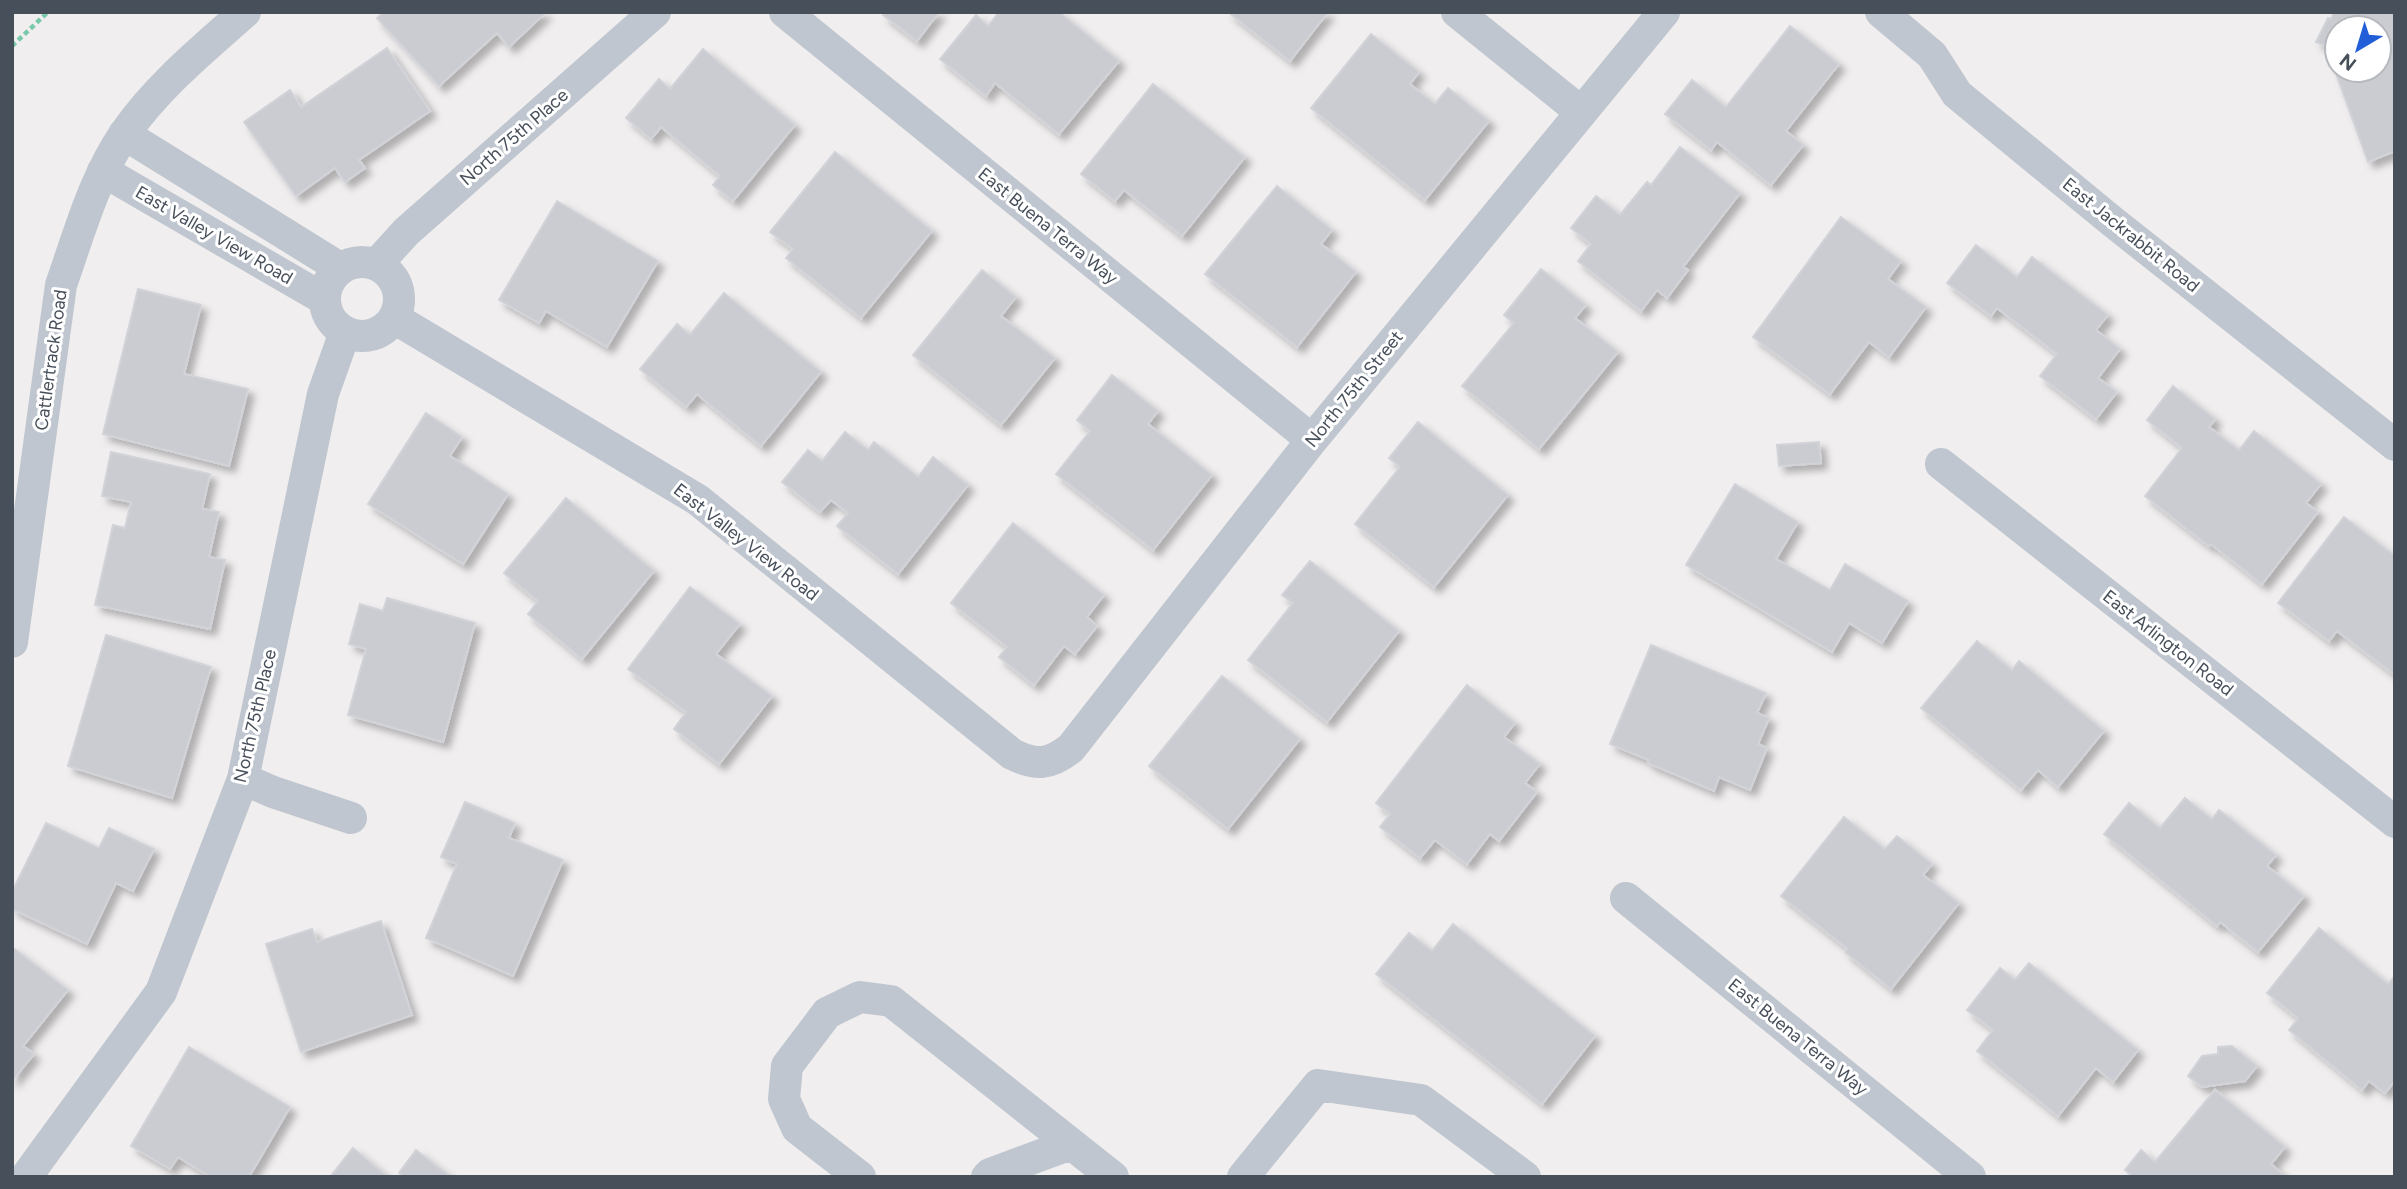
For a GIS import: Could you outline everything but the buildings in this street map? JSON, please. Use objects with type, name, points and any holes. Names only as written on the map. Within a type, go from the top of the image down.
[{"type":"street","name":"Cattlertrack Road","points":[[12,642],[61,285],[103,171],[124,134],[159,89],[245,12]]},
{"type":"street","name":"North 75th Place","points":[[376,265],[405,232],[655,12]]},
{"type":"street","name":"East Buena Terra Way","points":[[785,12],[1312,440]]},
{"type":"street","points":[[1457,12],[1581,112]]},
{"type":"street","name":"North 75th Street","points":[[1045,763],[1060,757],[1071,748],[1312,440],[1664,12]]},
{"type":"street","name":"East Jackrabbit Road","points":[[1881,12],[1933,55],[1957,94],[2113,222],[2395,444]]},
{"type":"street","name":"East Valley View Road","points":[[124,134],[340,268]]},
{"type":"street","name":"East Valley View Road","points":[[103,171],[324,299]]},
{"type":"street","points":[[351,263],[376,265],[394,281],[398,306],[394,318],[376,334],[363,337],[351,335],[332,321],[326,311],[326,287],[340,268],[351,263]]},
{"type":"street","name":"East Valley View Road","points":[[394,318],[698,500],[1012,754],[1027,762],[1045,763]]},
{"type":"street","name":"North 75th Place","points":[[39,1173],[161,992],[243,779],[323,394],[345,332]]},
{"type":"street","name":"East Arlington Road","points":[[1941,464],[2395,822]]},
{"type":"street","points":[[243,779],[351,818]]},
{"type":"street","name":"East Buena Terra Way","points":[[1626,898],[1970,1177]]},
{"type":"street","points":[[860,1177],[797,1128],[784,1098],[787,1066],[827,1013],[860,997],[891,1001],[1113,1177]]},
{"type":"street","points":[[1243,1177],[1318,1085],[1421,1100],[1525,1177]]},
{"type":"street","points":[[987,1177],[1071,1144]]},
{"type":"path","points":[[12,46],[48,12]]}]
